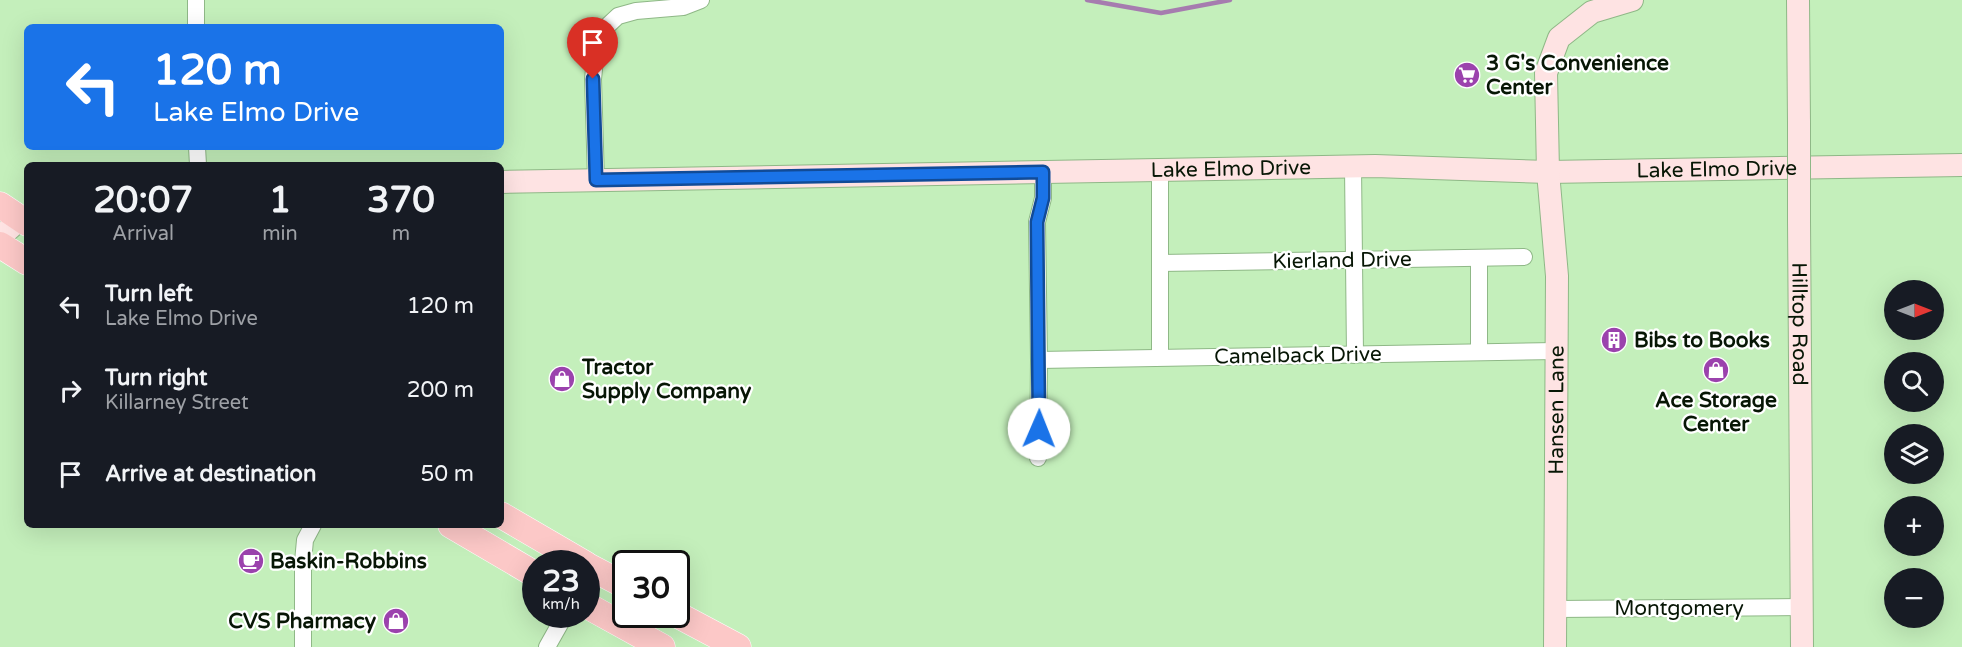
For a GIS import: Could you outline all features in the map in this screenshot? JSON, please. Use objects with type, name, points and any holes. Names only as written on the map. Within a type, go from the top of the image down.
[{"type":"main road","name":"Hansen Lane","points":[[1555,647],[1557,276],[1548,172],[1546,73],[1559,38],[1592,12],[1632,0]]},
{"type":"main road","name":"Hilltop Road","points":[[1798,0],[1802,647]]},
{"type":"main road","name":"Lake Elmo Drive","points":[[504,182],[1353,166],[1548,172],[1962,165]]},
{"type":"main road","points":[[0,237],[19,216]]},
{"type":"main road","points":[[0,245],[24,260]]},
{"type":"main road","points":[[504,517],[562,550]]},
{"type":"main road","points":[[456,528],[522,567]]},
{"type":"main road","points":[[600,613],[662,647]]},
{"type":"main road","points":[[690,623],[724,644]]},
{"type":"street","points":[[196,0],[196,24]]},
{"type":"street","points":[[596,180],[593,79],[596,50],[603,30],[618,16],[636,10],[683,7],[701,0]]},
{"type":"street","points":[[1353,166],[1355,355]]},
{"type":"street","points":[[1160,170],[1160,357]]},
{"type":"street","points":[[1038,458],[1037,222],[1043,198],[1043,172]]},
{"type":"street","name":"Kierland Drive","points":[[1160,263],[1524,257]]},
{"type":"street","points":[[1479,258],[1479,351]]},
{"type":"street","name":"Camelback Drive","points":[[1039,360],[1557,351]]},
{"type":"street","points":[[303,647],[304,540],[311,528]]},
{"type":"street","name":"Montgomery","points":[[1555,609],[1802,607]]},
{"type":"street","points":[[548,647],[558,628]]},
{"type":"waterway","points":[[1087,0],[1161,13],[1230,0]]},
{"type":"place","name":"3 G's Convenience Center","points":[[1467,75]]},
{"type":"place","name":"Bibs to Books","points":[[1614,340]]},
{"type":"place","name":"Ace Storage Center","points":[[1716,370]]},
{"type":"place","name":"Tractor Supply Company","points":[[562,379]]},
{"type":"place","name":"Baskin-Robbins","points":[[251,561]]},
{"type":"place","name":"CVS Pharmacy","points":[[396,621]]},
{"type":"route","points":[[593,79],[596,180],[1043,172],[1043,198],[1037,222],[1039,429]]}]
